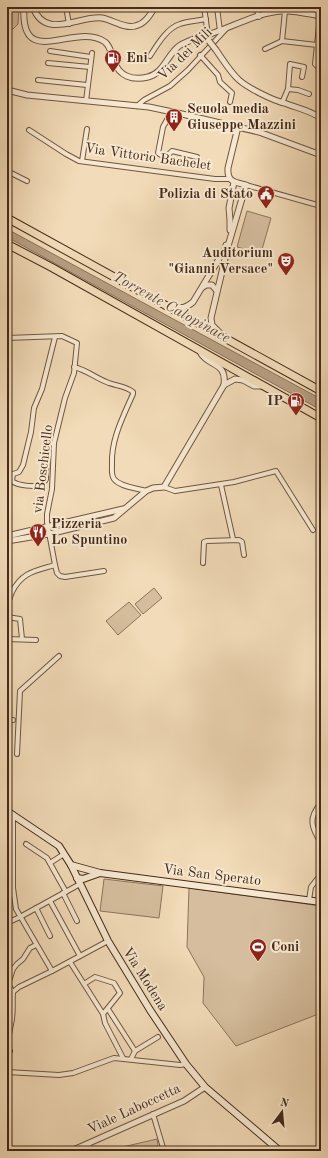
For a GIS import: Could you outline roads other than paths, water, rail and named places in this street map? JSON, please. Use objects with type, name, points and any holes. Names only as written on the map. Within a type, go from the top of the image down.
[{"type":"main road","points":[[7,218],[321,391]]},
{"type":"main road","points":[[7,244],[51,267],[321,418]]},
{"type":"main road","name":"Via Modena","points":[[10,812],[59,846],[71,865],[108,941],[150,1010],[186,1064],[205,1087],[280,1151]]},
{"type":"main road","name":"Via San Sperato","points":[[71,865],[100,873],[321,902]]},
{"type":"main road","points":[[79,881],[86,870]]},
{"type":"main road","points":[[79,881],[100,873]]},
{"type":"main road","points":[[83,891],[89,877]]},
{"type":"street","points":[[24,7],[25,28],[35,40],[48,42],[83,36],[98,39],[108,45],[120,72],[124,76],[130,78],[148,77],[157,73],[181,45],[192,39],[206,36],[236,24],[282,11],[320,16],[316,64],[321,69]]},
{"type":"street","points":[[33,7],[38,17],[49,24],[69,24],[93,18],[101,18],[124,25],[135,26],[143,22],[155,7]]},
{"type":"street","points":[[66,7],[69,24]]},
{"type":"street","points":[[204,7],[206,36],[239,80],[282,103],[313,113],[321,118]]},
{"type":"street","points":[[217,7],[220,31]]},
{"type":"street","points":[[256,7],[259,17]]},
{"type":"street","points":[[282,41],[286,11]]},
{"type":"street","points":[[150,56],[162,39],[174,27],[181,23],[206,19]]},
{"type":"street","name":"Via dei Mili","points":[[137,106],[144,100],[170,86],[188,70],[200,55],[226,29]]},
{"type":"street","points":[[265,49],[282,41],[317,45]]},
{"type":"street","points":[[50,51],[92,55],[86,101]]},
{"type":"street","points":[[200,55],[218,75],[220,82],[232,93],[230,102]]},
{"type":"street","points":[[48,63],[90,67]]},
{"type":"street","points":[[282,103],[288,89],[290,64],[304,67],[302,77]]},
{"type":"street","points":[[38,80],[87,85]]},
{"type":"street","points":[[288,89],[298,90],[309,94]]},
{"type":"street","points":[[7,90],[27,95],[137,106],[170,112],[258,132],[321,155]]},
{"type":"street","points":[[170,112],[163,126],[158,153],[166,157],[172,151],[197,157]]},
{"type":"street","points":[[153,299],[177,308],[185,307],[193,302],[225,249],[230,228],[229,212],[232,180],[228,174],[228,168],[238,127]]},
{"type":"street","points":[[82,161],[87,129]]},
{"type":"street","name":"Via Vittorio Bachelet","points":[[29,130],[66,154],[82,161],[232,180],[246,185]]},
{"type":"street","points":[[7,171],[27,181]]},
{"type":"street","points":[[231,342],[214,328],[211,322],[217,291],[246,185],[321,206]]},
{"type":"street","points":[[230,202],[234,201],[240,203]]},
{"type":"street","points":[[229,212],[237,214]]},
{"type":"street","points":[[203,287],[206,285],[212,285],[217,291]]},
{"type":"street","points":[[7,338],[62,336],[76,343],[74,367],[107,383],[133,392],[117,431],[112,449],[112,470],[115,480],[121,484],[146,491]]},
{"type":"street","points":[[54,443],[48,444],[47,446],[46,479],[42,485],[36,486],[15,484],[12,481],[13,474],[19,472],[23,465],[31,432],[34,408],[42,389],[55,337]]},
{"type":"street","points":[[164,487],[224,385],[224,372],[220,368],[202,358],[199,350]]},
{"type":"street","name":"via Boschicello","points":[[55,565],[47,514],[52,489],[54,443],[65,398],[74,373],[74,367]]},
{"type":"street","points":[[224,385],[235,379],[243,380],[254,386],[265,386]]},
{"type":"street","points":[[7,541],[49,534],[114,518],[146,491],[153,488],[164,487],[175,491],[221,485],[276,471],[313,530]]},
{"type":"street","points":[[221,485],[233,539]]},
{"type":"street","points":[[7,536],[123,509]]},
{"type":"street","points":[[203,563],[204,542],[207,541],[239,540],[242,542],[244,555]]},
{"type":"street","points":[[7,613],[9,599],[16,583],[23,576],[55,565],[57,573],[63,577],[104,571]]},
{"type":"street","points":[[7,617],[20,619],[22,639]]},
{"type":"street","points":[[7,639],[36,640]]},
{"type":"street","points":[[18,754],[20,691],[59,656]]},
{"type":"street","points":[[7,720],[13,720]]},
{"type":"street","points":[[321,803],[315,810],[312,821],[314,832],[321,843]]},
{"type":"street","points":[[10,812],[13,888],[16,909],[52,972]]},
{"type":"street","points":[[26,844],[47,858],[76,921]]},
{"type":"street","points":[[50,863],[64,854]]},
{"type":"street","points":[[309,900],[311,887],[321,874]]},
{"type":"street","points":[[7,923],[64,893],[79,881]]},
{"type":"street","points":[[50,901],[80,956]]},
{"type":"street","points":[[36,908],[50,936]]},
{"type":"street","points":[[10,1052],[7,1046],[9,1025],[14,1014],[10,1008],[13,992],[19,987],[52,972],[108,941]]},
{"type":"street","points":[[13,992],[8,987],[13,969],[23,959],[30,948],[36,945]]},
{"type":"street","points":[[70,962],[103,1014],[105,1022],[123,1058]]},
{"type":"street","points":[[84,984],[95,977],[114,983],[120,993],[103,1014]]},
{"type":"street","points":[[108,1009],[135,1051]]},
{"type":"street","points":[[131,1059],[135,1051],[158,1037]]},
{"type":"street","points":[[7,1072],[59,1075],[73,1073],[114,1058],[180,1065],[186,1064]]},
{"type":"street","name":"Viale Laboccetta","points":[[71,1151],[184,1101],[205,1087]]},
{"type":"street","points":[[153,1114],[164,1151]]},
{"type":"street","points":[[88,1144],[91,1151]]},
{"type":"place","name":"Eni","points":[[113,73]]},
{"type":"place","name":"Scuola media Giuseppe Mazzini","points":[[174,132]]},
{"type":"place","name":"Polizia di Stato","points":[[266,209]]},
{"type":"place","name":"Auditorium \"Gianni Versace\"","points":[[286,276]]},
{"type":"place","name":"IP","points":[[296,416]]},
{"type":"place","name":"Pizzeria Lo Spuntino","points":[[38,547]]},
{"type":"place","name":"Coni","points":[[258,962]]},
{"type":"water label","name":"Torrente Calopinace","points":[[171,308]]}]
